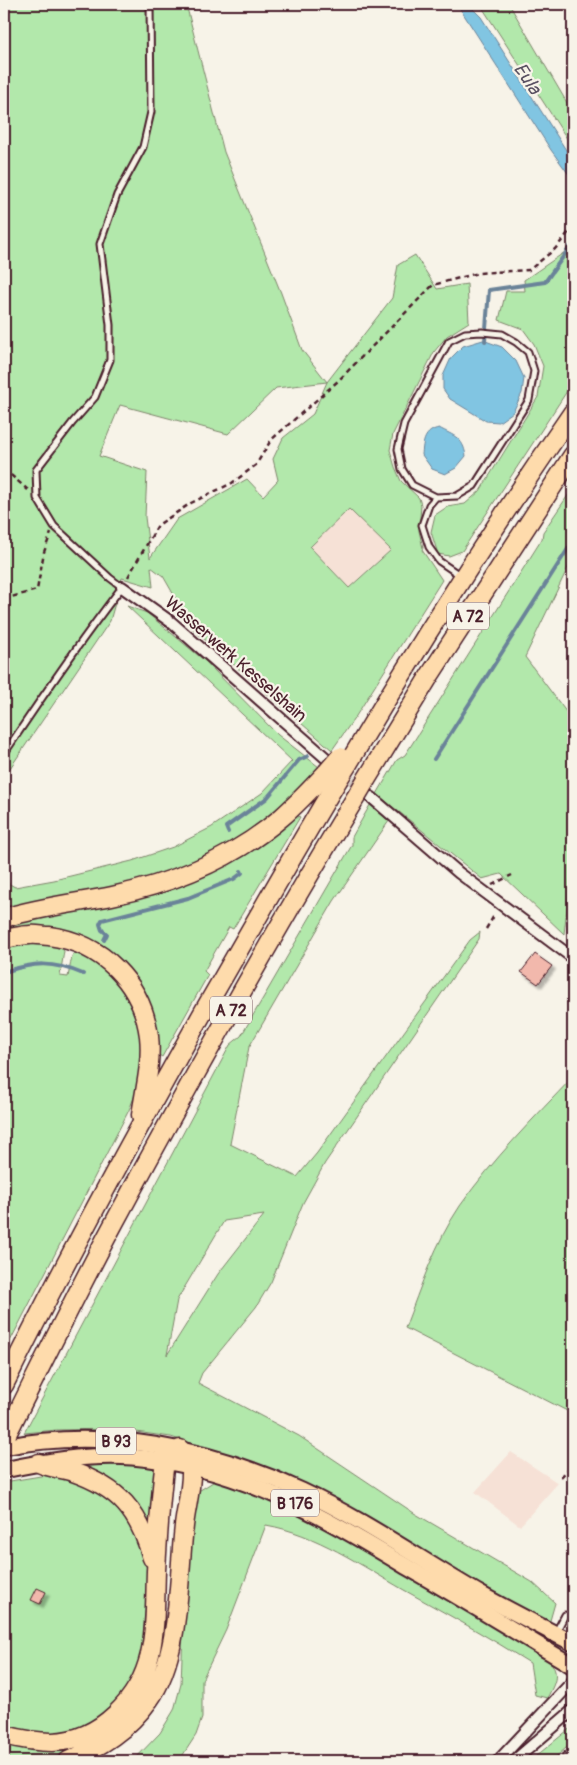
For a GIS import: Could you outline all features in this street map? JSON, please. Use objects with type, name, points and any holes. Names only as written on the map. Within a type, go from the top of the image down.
[{"type":"highway","name":"A 72","points":[[4,1385],[48,1297],[138,1128],[278,881],[336,766],[379,711],[573,412]]},
{"type":"highway","name":"A 72","points":[[6,1440],[112,1227],[257,964],[364,797],[366,780],[430,675],[573,454]]},
{"type":"highway","points":[[4,918],[151,887],[206,867],[261,834],[336,766]]},
{"type":"highway","points":[[4,940],[32,934],[64,938],[90,949],[109,962],[132,987],[143,1010],[149,1037],[149,1069],[138,1128]]},
{"type":"highway","points":[[4,1735],[27,1741],[45,1742],[76,1738],[106,1723],[127,1703],[139,1683],[150,1655],[165,1461],[180,1449],[191,1467],[175,1627],[166,1666],[150,1700],[132,1722],[112,1738],[68,1761]]},
{"type":"highway","points":[[40,1463],[51,1468],[70,1471],[92,1480],[107,1488],[120,1499],[135,1515],[146,1534],[156,1570]]},
{"type":"main road","name":"B 93","points":[[6,1440],[98,1439],[180,1449]]},
{"type":"main road","name":"B 176","points":[[180,1449],[238,1466],[304,1492],[375,1531],[481,1594],[573,1643]]},
{"type":"main road","name":"B 93","points":[[4,1470],[65,1459],[96,1457],[130,1457],[165,1461]]},
{"type":"main road","name":"B 176","points":[[165,1461],[262,1488],[322,1517],[573,1666]]},
{"type":"street","name":"Wasserwerk Kesselshain","points":[[122,587],[171,622],[336,766]]},
{"type":"street","points":[[364,797],[482,890],[573,958]]},
{"type":"street","points":[[498,1761],[573,1681]]},
{"type":"street","points":[[514,1761],[573,1710]]},
{"type":"lane","points":[[4,754],[49,686],[122,587],[54,526],[36,498],[36,470],[95,397],[110,360],[110,325],[100,244],[117,195],[143,147],[151,112],[150,4]]},
{"type":"lane","points":[[436,497],[412,485],[402,469],[398,449],[404,424],[449,341],[465,333],[502,334],[528,352],[534,371],[529,400],[474,486],[457,496],[436,497],[429,505],[422,525],[429,547],[439,561],[464,578]]},
{"type":"lane","points":[[555,1634],[565,1615]]},
{"type":"path","points":[[122,587],[158,525],[191,503],[232,483],[256,465],[271,440],[338,381],[434,285],[478,273],[529,270],[555,249],[573,227]]},
{"type":"path","points":[[4,469],[36,498]]},
{"type":"path","points":[[4,599],[37,590],[44,552],[54,526]]},
{"type":"path","points":[[482,890],[512,875]]},
{"type":"path","points":[[486,929],[501,904]]},
{"type":"path","points":[[561,1477],[573,1464]]},
{"type":"path","points":[[556,1761],[573,1745]]},
{"type":"shaded area","points":[[349,508],[391,550],[349,588],[310,547]]},
{"type":"shaded area","points":[[511,1452],[558,1483],[520,1526],[475,1492]]},
{"type":"green space","points":[[4,4],[186,4],[224,152],[302,350],[327,382],[392,298],[398,265],[415,255],[437,289],[467,284],[469,322],[447,336],[434,352],[393,434],[390,450],[401,481],[419,498],[421,505],[419,531],[422,550],[442,580],[356,716],[332,750],[194,630],[163,576],[151,567],[153,587],[122,578],[110,621],[4,777],[4,621],[10,612],[4,601]],"holes":[[[327,382],[313,414],[283,438],[273,459],[278,480],[263,496],[247,479],[177,519],[150,558],[145,517],[147,472],[99,456],[120,405],[228,434],[276,388]],[[349,509],[391,550],[349,588],[310,547]]]},
{"type":"green space","points":[[480,4],[509,4],[573,113],[573,148]]},
{"type":"green space","points":[[573,240],[573,382],[462,551],[449,556],[438,554],[431,532],[435,515],[447,507],[465,504],[480,491],[538,397],[543,366],[534,344],[523,329],[499,320],[506,291],[525,291],[524,280],[565,252]]},
{"type":"green space","points":[[573,488],[573,557],[525,657],[573,721],[573,856],[564,934],[501,874],[482,879],[377,794],[397,760],[405,755],[542,539],[543,532]]},
{"type":"green space","points":[[127,606],[147,613],[205,661],[278,735],[319,767],[286,801],[249,832],[208,857],[187,867],[125,886],[4,910],[4,881],[15,887],[54,880],[132,861],[173,847],[212,827],[262,793],[292,761]]},
{"type":"green space","points":[[370,805],[389,821],[334,901],[249,1047],[230,1144],[297,1177],[317,1153],[470,940],[480,932],[479,939],[325,1163],[303,1203],[271,1282],[256,1307],[202,1373],[198,1383],[299,1436],[414,1513],[532,1582],[555,1603],[549,1624],[230,1456],[171,1437],[115,1429],[57,1430],[24,1433],[230,1045],[241,1036],[352,845],[352,837]],"holes":[[[264,1215],[218,1274],[167,1355],[177,1300],[224,1221]]]},
{"type":"green space","points":[[295,814],[300,817],[233,929],[229,927],[204,971],[208,975],[162,1057],[156,1053],[111,954],[4,933],[4,924],[129,899]]},
{"type":"green space","points":[[41,941],[60,945],[64,951],[60,976],[68,977],[72,956],[76,950],[104,965],[133,999],[145,1054],[139,1085],[129,1110],[4,1353],[4,947]]},
{"type":"green space","points":[[573,1077],[573,1414],[405,1328],[436,1250],[460,1206],[500,1155]]},
{"type":"green space","points":[[73,1465],[155,1466],[153,1533]]},
{"type":"green space","points":[[47,1475],[67,1476],[105,1495],[131,1522],[149,1564],[145,1648],[137,1672],[111,1708],[94,1721],[75,1730],[52,1735],[4,1727],[4,1482]]},
{"type":"green space","points":[[213,1482],[233,1483],[316,1519],[543,1653],[549,1659],[556,1675],[547,1698],[535,1695],[530,1663],[515,1653],[338,1552],[303,1535],[266,1525],[226,1630],[202,1680],[202,1718],[196,1735],[179,1761],[133,1761],[160,1733],[174,1710],[181,1684],[184,1603],[197,1492]]},
{"type":"green space","points":[[573,1726],[573,1742],[551,1761],[530,1761]]},
{"type":"green space","points":[[92,1741],[46,1761],[4,1761],[4,1742]]},
{"type":"water","points":[[457,4],[468,4],[481,17],[573,161],[573,180],[551,150]]},
{"type":"water","points":[[483,340],[502,347],[516,361],[524,378],[522,393],[513,412],[499,422],[486,421],[450,399],[443,389],[443,376],[451,358],[463,346]]},
{"type":"water","points":[[439,428],[460,441],[466,456],[456,468],[445,474],[432,469],[422,455],[427,434]]},
{"type":"building","points":[[535,954],[552,966],[538,984],[521,972]]},
{"type":"building","points":[[37,1588],[46,1592],[40,1604],[31,1600]]},
{"type":"waterway","points":[[485,341],[489,290],[545,282],[573,243]]},
{"type":"waterway","points":[[434,759],[573,541]]},
{"type":"waterway","points":[[228,832],[226,827],[267,798],[299,760],[308,756]]},
{"type":"waterway","points":[[104,940],[107,934],[102,930],[100,924],[102,920],[188,898],[234,879],[242,873],[241,871]]},
{"type":"waterway","points":[[4,972],[25,966],[44,964],[62,967],[83,974]]},
{"type":"tunnel","points":[[340,770],[365,792]]},
{"type":"water label","name":"Eula","points":[[528,78]]}]
